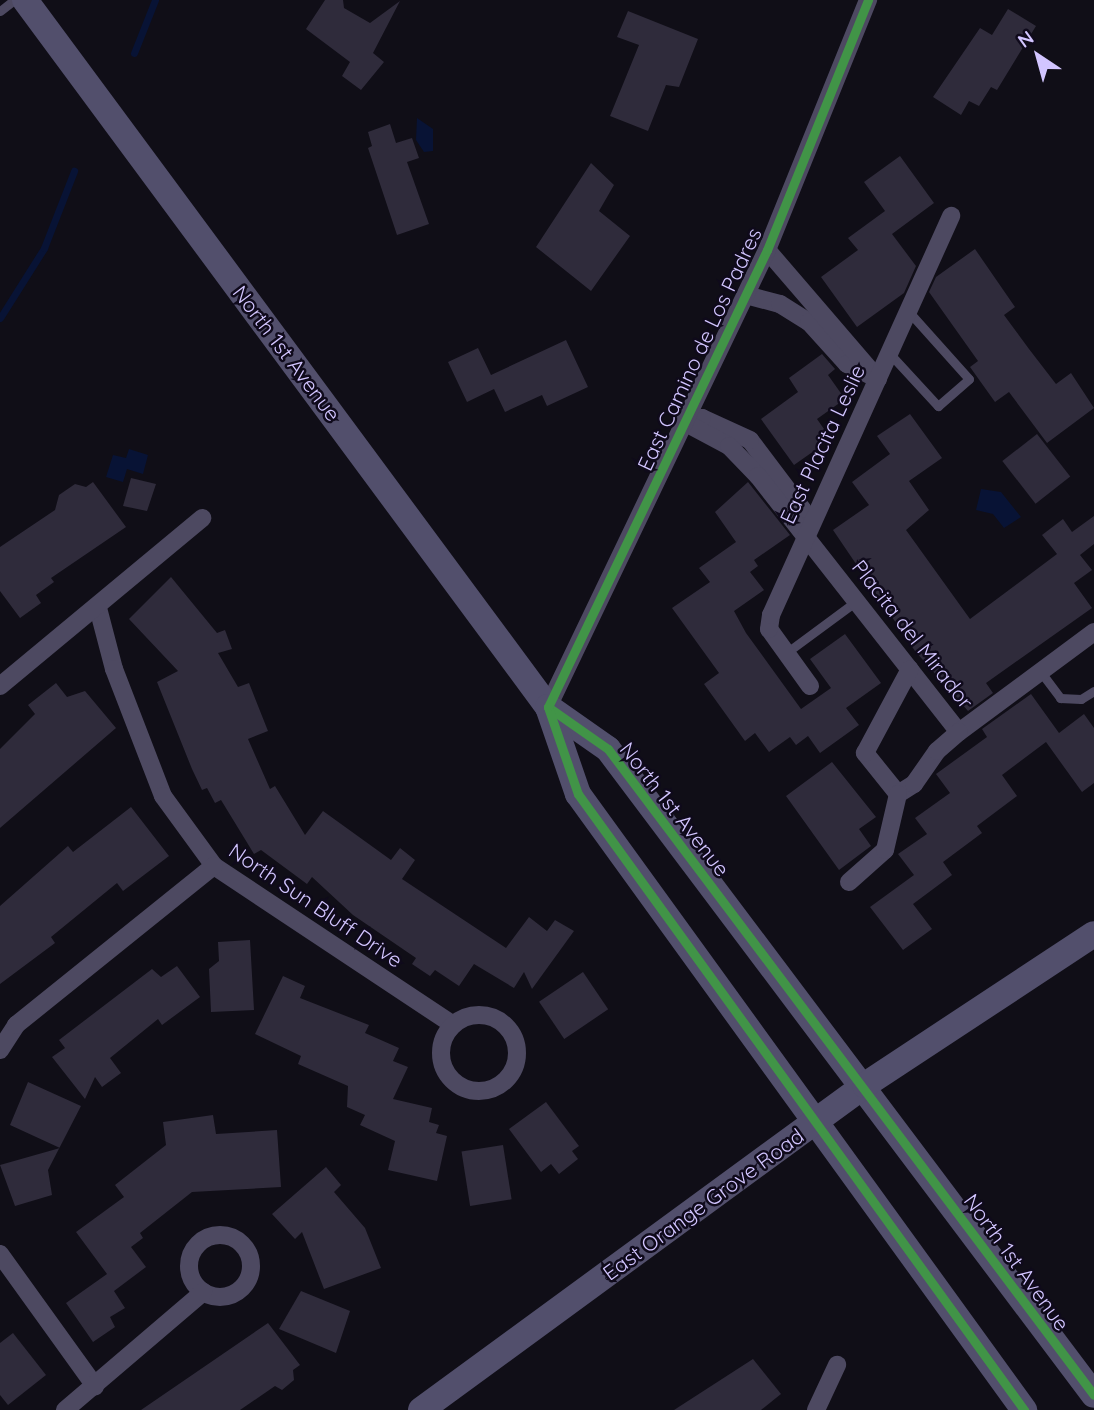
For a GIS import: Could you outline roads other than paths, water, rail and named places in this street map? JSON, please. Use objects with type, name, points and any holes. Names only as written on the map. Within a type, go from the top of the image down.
[{"type":"main road","name":"North 1st Avenue","points":[[25,0],[548,707],[578,794],[818,1120],[1024,1410]]},
{"type":"main road","name":"North 1st Avenue","points":[[548,707],[608,749],[865,1085],[1094,1395]]},
{"type":"main road","name":"East Orange Grove Road","points":[[421,1410],[865,1085],[1094,934]]},
{"type":"street","name":"East Camino de Los Padres","points":[[548,707],[767,250],[868,0]]},
{"type":"street","name":"East Placita Leslie","points":[[810,686],[769,629],[771,615],[805,532],[890,354],[951,216]]},
{"type":"street","points":[[767,250],[878,379]]},
{"type":"street","points":[[746,295],[780,304],[809,322],[847,364],[878,379]]},
{"type":"street","name":"Placita del Mirador","points":[[684,422],[702,418],[750,440],[802,509],[805,532],[959,732],[1094,632]]},
{"type":"street","points":[[0,687],[202,518]]},
{"type":"street","name":"North Sun Bluff Drive","points":[[98,607],[114,669],[163,796],[214,866],[453,1025]]},
{"type":"street","points":[[898,793],[865,753],[910,669]]},
{"type":"street","points":[[849,882],[885,850],[898,793],[915,784],[937,751],[959,732]]},
{"type":"street","points":[[0,1050],[16,1024],[214,866]]},
{"type":"street","points":[[477,1015],[502,1022],[516,1042],[508,1079],[497,1087],[472,1091],[452,1079],[441,1058],[453,1025],[477,1015]]},
{"type":"street","points":[[0,1254],[95,1386]]},
{"type":"street","points":[[65,1410],[202,1292]]},
{"type":"street","points":[[816,1410],[837,1365]]},
{"type":"lane","points":[[0,10],[14,0]]},
{"type":"lane","points":[[890,354],[938,406],[969,379],[909,312]]},
{"type":"lane","points":[[786,653],[858,600]]},
{"type":"lane","points":[[1040,671],[1060,698],[1081,699],[1094,691]]},
{"type":"water","points":[[417,118],[433,129],[433,151],[424,152],[416,140]]},
{"type":"water","points":[[129,449],[148,455],[143,474],[127,469],[123,482],[106,477],[113,455],[126,458]]},
{"type":"water","points":[[981,489],[1001,492],[1021,517],[1004,528],[993,514],[976,510]]},
{"type":"waterway","points":[[134,53],[155,0]]},
{"type":"waterway","points":[[0,318],[44,248],[74,171]]}]
